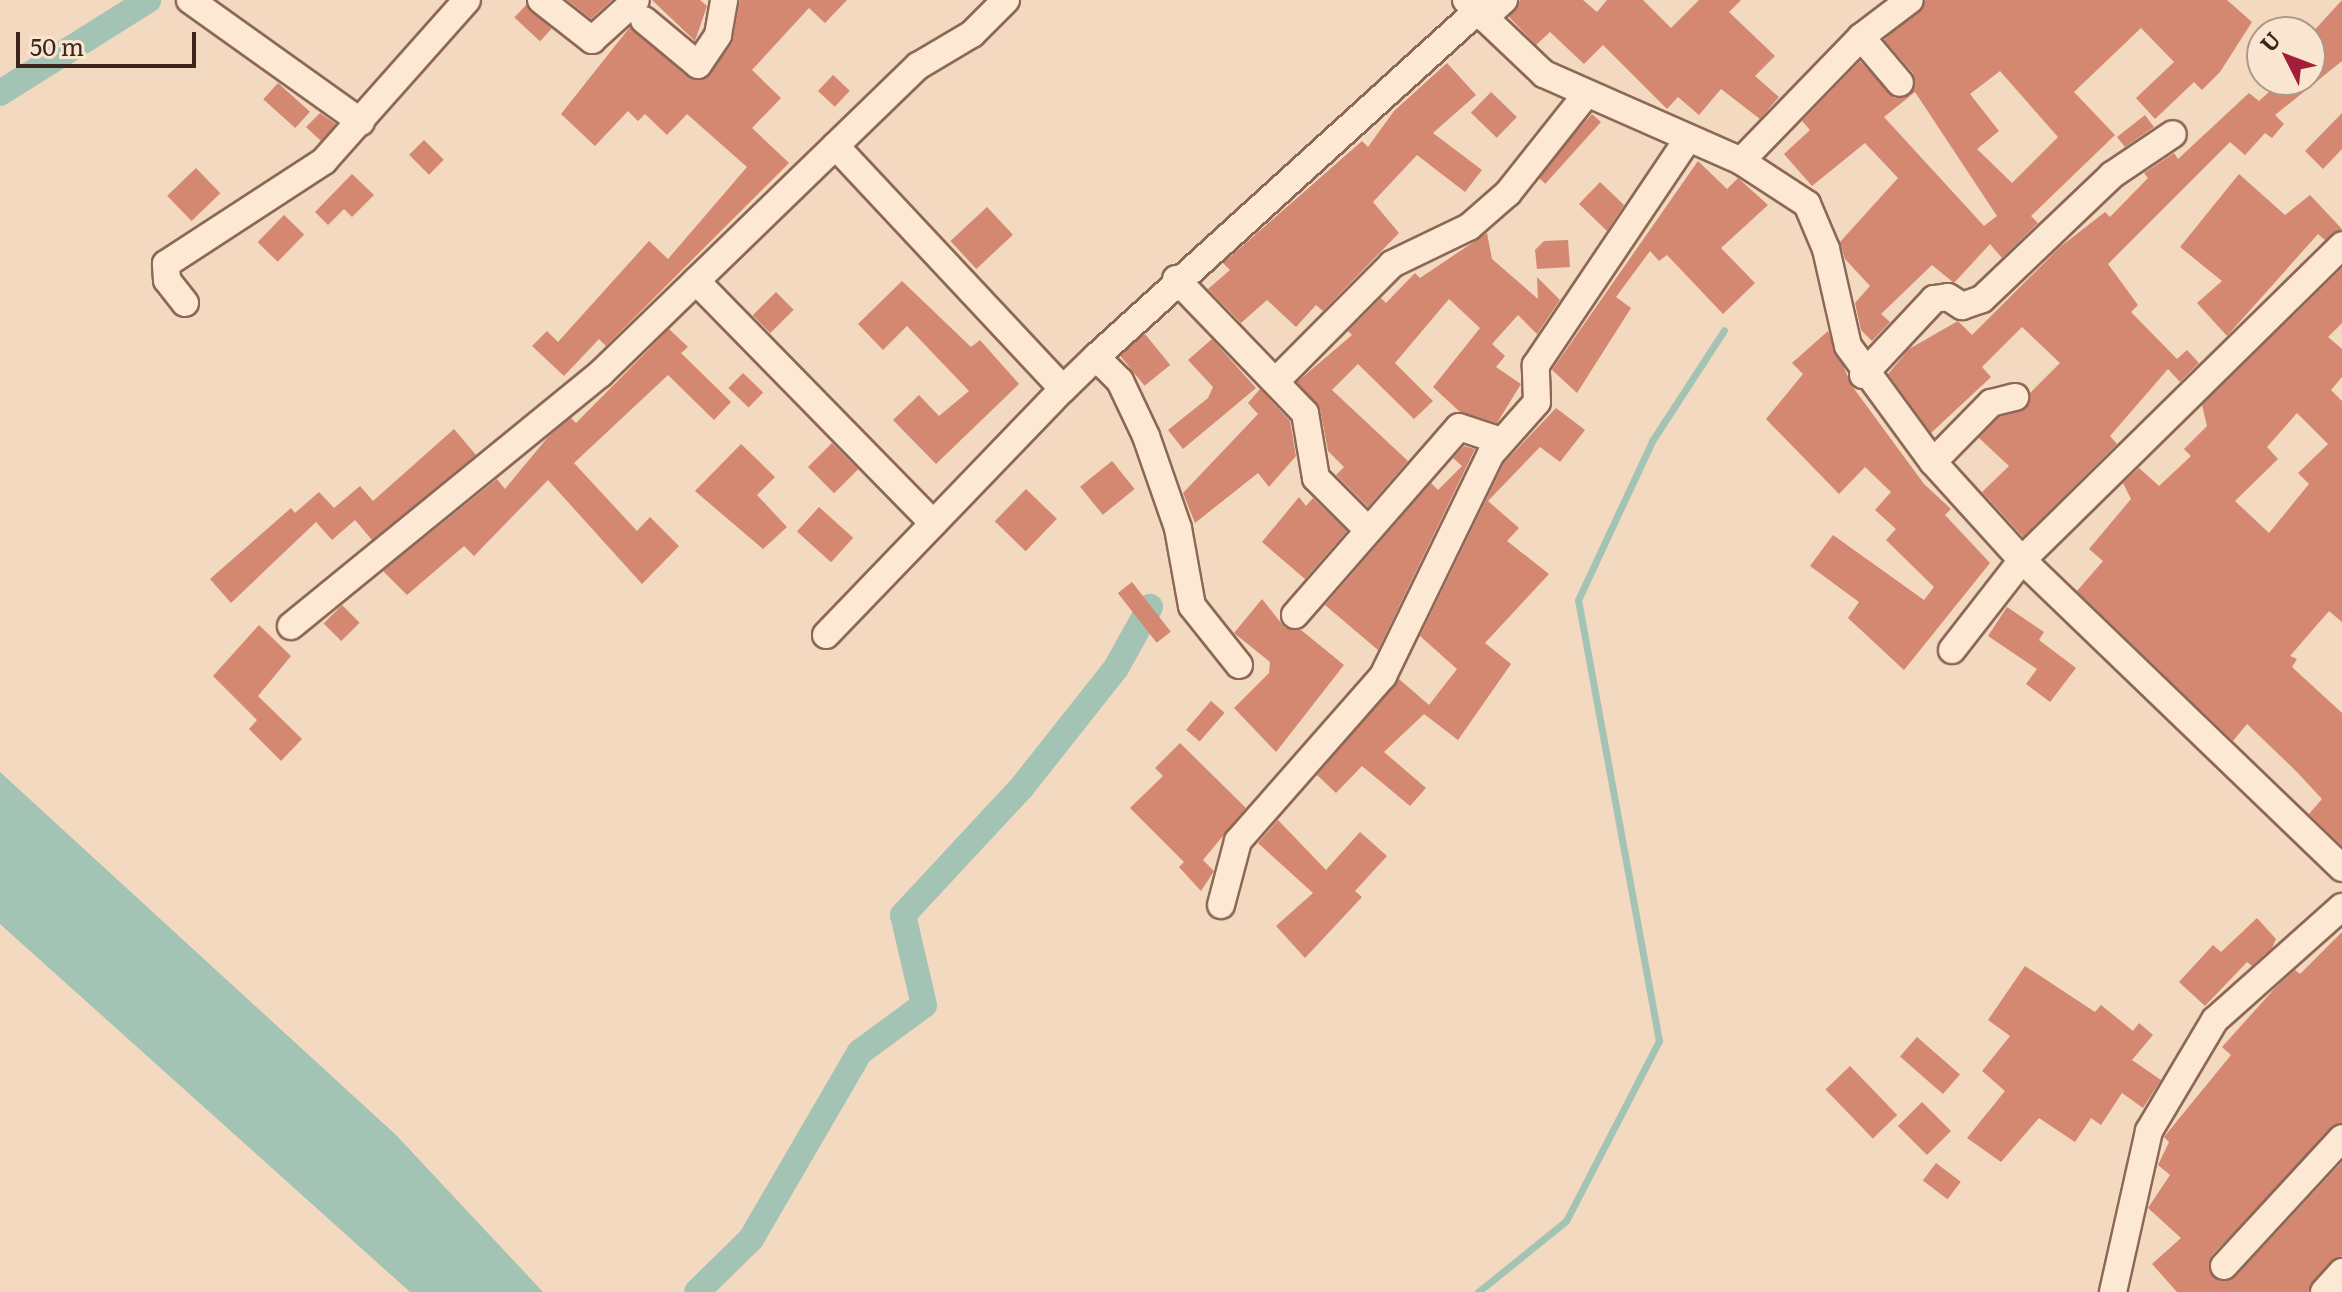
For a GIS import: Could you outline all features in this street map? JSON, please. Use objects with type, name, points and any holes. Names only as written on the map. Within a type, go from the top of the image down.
[{"type":"street","points":[[185,303],[167,280],[166,264],[298,184],[361,122],[467,0]]},
{"type":"street","points":[[541,0],[592,40],[640,10],[698,65],[718,35],[724,0]]},
{"type":"street","points":[[291,626],[600,374],[918,66],[972,34],[1006,0]]},
{"type":"street","points":[[826,635],[1063,389],[1176,279],[1475,10],[1504,0]]},
{"type":"street","points":[[1741,161],[1861,37],[1910,0]]},
{"type":"street","points":[[196,5],[361,122]]},
{"type":"street","points":[[1475,10],[1544,74],[1584,97],[1741,161],[1807,204],[1863,375],[1933,462],[2022,560],[2342,868]]},
{"type":"street","points":[[1861,37],[1900,83]]},
{"type":"street","points":[[1277,380],[1392,264],[1469,227],[1508,193],[1584,97]]},
{"type":"street","points":[[1863,375],[1934,299],[1948,297],[1962,306],[1982,299],[2112,175],[2173,134]]},
{"type":"street","points":[[1221,905],[1238,841],[1383,676],[1501,441],[1537,402],[1536,365],[1687,140]]},
{"type":"street","points":[[836,146],[1063,389]]},
{"type":"street","points":[[1952,650],[2022,560],[2342,245]]},
{"type":"street","points":[[1176,279],[1277,380],[1310,421],[1316,478],[1368,530]]},
{"type":"street","points":[[696,281],[933,523]]},
{"type":"street","points":[[1096,357],[1120,381],[1146,436],[1178,528],[1192,606],[1239,665]]},
{"type":"street","points":[[1933,462],[1991,403],[2015,397]]},
{"type":"street","points":[[1295,615],[1459,427],[1501,441]]},
{"type":"street","points":[[2113,1292],[2149,1131],[2215,1020],[2342,907]]},
{"type":"street","points":[[2224,1266],[2342,1138]]},
{"type":"street","points":[[2324,1292],[2342,1272]]},
{"type":"shaded area","points":[[0,772],[396,1135],[543,1292],[410,1292],[0,924]]},
{"type":"building","points":[[567,0],[612,0],[591,19]]},
{"type":"building","points":[[652,0],[700,0],[707,6],[695,41]]},
{"type":"building","points":[[740,0],[847,0],[825,23],[809,8],[752,70],[781,98],[752,128],[789,163],[606,346],[599,339],[564,376],[532,346],[547,331],[558,342],[649,241],[668,259],[747,167],[687,114],[667,135],[645,114],[638,121],[628,111],[595,146],[561,114],[630,27],[688,77],[705,79],[732,43]]},
{"type":"building","points":[[1520,0],[1583,0],[1597,12],[1607,0],[1643,0],[1671,28],[1699,0],[1741,0],[1729,12],[1775,56],[1755,76],[1779,97],[1760,119],[1721,89],[1699,115],[1678,97],[1667,109],[1603,45],[1584,64],[1550,32],[1536,45],[1509,17]]},
{"type":"building","points":[[1926,0],[2227,0],[2246,17],[2246,31],[2220,72],[2202,90],[2194,82],[2155,119],[2136,98],[2174,62],[2141,28],[2074,92],[2115,135],[2031,216],[2038,223],[2002,258],[1990,244],[1954,283],[1932,265],[1881,314],[1890,322],[1872,341],[1861,330],[1855,303],[1870,286],[1845,259],[1840,242],[1898,178],[1865,143],[1812,186],[1784,154],[1810,130],[1802,121],[1860,61],[1894,98],[1911,95],[1913,73],[1884,40]],"holes":[[[2000,71],[2058,137],[2012,183],[1977,149],[1999,131],[1970,94]],[[1915,92],[1997,216],[1984,226],[1884,117]]]},
{"type":"building","points":[[2342,0],[2342,61],[2326,74],[2326,18]]},
{"type":"building","points":[[526,5],[552,29],[540,41],[514,17]]},
{"type":"building","points":[[1447,63],[1476,95],[1433,133],[1482,170],[1465,192],[1417,155],[1373,202],[1399,233],[1323,311],[1316,305],[1296,327],[1267,300],[1241,323],[1208,289],[1230,270],[1223,263],[1362,141],[1368,147],[1394,111]]},
{"type":"building","points":[[833,75],[850,91],[835,107],[818,91]]},
{"type":"building","points":[[278,83],[310,112],[295,128],[263,99]]},
{"type":"building","points":[[1491,92],[1517,117],[1497,138],[1471,113]]},
{"type":"building","points":[[2246,96],[2259,101],[2264,96],[2299,96],[2275,115],[2284,124],[2272,138],[2265,133],[2245,155],[2230,142],[2108,264],[2138,305],[2131,312],[2177,359],[2187,350],[2199,363],[2180,382],[2168,369],[2110,436],[2117,444],[2023,537],[1982,492],[2009,466],[1979,438],[1999,417],[2026,409],[2030,393],[2060,363],[2022,327],[1982,367],[1991,377],[1931,433],[1888,374],[1909,349],[1958,321],[1972,335],[2060,247],[2105,212],[2110,217],[2148,178],[2144,173],[2174,153],[2178,159]]},
{"type":"building","points":[[320,113],[336,124],[321,141],[306,127]]},
{"type":"building","points":[[2342,113],[2342,149],[2323,169],[2305,151]]},
{"type":"building","points":[[1592,114],[1601,122],[1545,184],[1536,176]]},
{"type":"building","points":[[2145,115],[2154,127],[2125,147],[2117,137]]},
{"type":"building","points":[[424,140],[444,160],[429,175],[409,155]]},
{"type":"building","points":[[1698,161],[1727,189],[1738,178],[1768,205],[1721,248],[1755,283],[1723,314],[1667,255],[1659,261],[1650,251],[1616,297],[1631,308],[1577,393],[1552,370]]},
{"type":"building","points":[[196,168],[220,193],[192,221],[167,196]]},
{"type":"building","points":[[352,174],[374,195],[352,217],[344,209],[328,225],[315,212]]},
{"type":"building","points":[[2239,174],[2285,215],[2310,195],[2342,229],[2325,240],[2318,234],[2227,336],[2197,303],[2222,281],[2180,247]]},
{"type":"building","points":[[1600,182],[1624,205],[1607,231],[1579,204]]},
{"type":"building","points":[[987,207],[1013,235],[976,269],[950,241]]},
{"type":"building","points":[[284,215],[304,234],[278,262],[258,242]]},
{"type":"building","points":[[1487,233],[1492,259],[1538,299],[1537,277],[1560,300],[1537,334],[1518,315],[1492,344],[1505,356],[1496,367],[1521,384],[1497,423],[1460,412],[1433,387],[1480,328],[1449,299],[1395,363],[1433,401],[1414,419],[1358,364],[1332,390],[1408,461],[1368,507],[1336,475],[1344,467],[1328,451],[1320,409],[1297,382],[1352,335],[1348,331],[1381,298],[1386,303],[1415,273],[1420,278]]},
{"type":"building","points":[[1568,240],[1570,267],[1537,269],[1535,250],[1544,241]]},
{"type":"building","points":[[2342,268],[2342,323],[2328,337],[2342,349],[2342,377],[2331,390],[2342,401],[2342,622],[2329,611],[2290,656],[2297,659],[2292,667],[2342,713],[2342,846],[2309,814],[2322,799],[2296,771],[2247,724],[2233,741],[2077,591],[2103,561],[2089,549],[2131,499],[2123,483],[2139,468],[2159,486],[2191,456],[2184,449],[2207,426],[2202,405]],"holes":[[[2297,413],[2328,444],[2298,473],[2309,484],[2269,533],[2235,501],[2278,459],[2267,447]]]},
{"type":"building","points":[[902,281],[971,347],[980,340],[1019,384],[936,464],[893,420],[919,395],[939,416],[969,391],[907,326],[883,350],[858,324]]},
{"type":"building","points":[[776,292],[794,310],[770,333],[753,315]]},
{"type":"building","points":[[669,329],[688,347],[681,353],[731,402],[714,420],[668,375],[574,463],[637,531],[650,517],[679,546],[642,584],[548,480],[474,556],[464,546],[407,595],[383,571],[497,479],[505,489],[548,437],[571,418],[576,423]]},
{"type":"building","points":[[1828,331],[1852,386],[1924,484],[1951,509],[1945,515],[1990,563],[1904,670],[1848,618],[1859,602],[1810,566],[1833,535],[1924,600],[1934,587],[1886,540],[1896,529],[1875,510],[1891,492],[1865,467],[1839,494],[1766,419],[1803,374],[1792,363]]},
{"type":"building","points":[[1145,334],[1170,365],[1145,386],[1119,355]]},
{"type":"building","points":[[1212,339],[1256,388],[1183,449],[1168,430],[1208,398],[1213,387],[1188,360]]},
{"type":"building","points":[[743,373],[763,392],[749,408],[728,388]]},
{"type":"building","points":[[1260,389],[1290,421],[1296,456],[1269,487],[1258,473],[1195,523],[1183,493],[1258,414],[1248,403]]},
{"type":"building","points":[[1556,408],[1585,430],[1560,462],[1540,447],[1488,501],[1519,528],[1507,541],[1549,574],[1485,643],[1511,664],[1458,740],[1424,714],[1384,752],[1426,788],[1410,806],[1362,766],[1336,793],[1317,775],[1399,679],[1429,705],[1457,669],[1420,636],[1504,463]]},
{"type":"building","points":[[454,429],[476,455],[372,540],[355,520],[332,540],[316,522],[231,603],[210,579],[291,508],[295,513],[319,492],[334,508],[360,486],[373,501]]},
{"type":"building","points":[[832,443],[858,469],[834,493],[808,467]]},
{"type":"building","points":[[741,444],[775,477],[757,495],[787,527],[763,549],[695,491]]},
{"type":"building","points":[[1464,446],[1475,449],[1378,650],[1325,605],[1431,483],[1438,490],[1462,466],[1453,458]]},
{"type":"building","points":[[1112,461],[1135,489],[1103,515],[1080,487]]},
{"type":"building","points":[[1026,489],[1057,519],[1026,551],[995,521]]},
{"type":"building","points":[[1299,497],[1306,506],[1313,498],[1347,531],[1305,579],[1262,542]]},
{"type":"building","points":[[819,507],[853,538],[831,562],[797,532]]},
{"type":"building","points":[[1132,582],[1171,632],[1157,643],[1118,593]]},
{"type":"building","points":[[1262,599],[1285,628],[1301,630],[1344,665],[1276,752],[1234,708],[1269,673],[1270,662],[1234,633]]},
{"type":"building","points":[[342,605],[360,623],[341,641],[324,623]]},
{"type":"building","points":[[2007,607],[2044,632],[2039,640],[2076,668],[2050,702],[2026,684],[2037,669],[1988,636]]},
{"type":"building","points":[[259,625],[291,656],[258,696],[302,739],[281,761],[249,729],[257,720],[213,676]]},
{"type":"building","points":[[1211,701],[1225,713],[1200,741],[1186,730]]},
{"type":"building","points":[[1180,743],[1246,808],[1203,860],[1214,871],[1201,891],[1179,867],[1184,862],[1130,808],[1163,776],[1155,768]]},
{"type":"building","points":[[1278,820],[1326,870],[1360,832],[1387,856],[1355,891],[1362,897],[1305,958],[1276,926],[1313,893],[1258,843]]},
{"type":"building","points":[[2257,918],[2276,939],[2272,948],[2252,966],[2247,962],[2205,1006],[2179,982],[2213,945],[2221,952]]},
{"type":"building","points":[[2342,932],[2342,1122],[2212,1255],[2209,1270],[2220,1281],[2235,1277],[2342,1162],[2342,1256],[2308,1292],[2177,1292],[2152,1264],[2181,1238],[2148,1208],[2170,1175],[2158,1165],[2169,1142],[2164,1137],[2231,1055],[2222,1047],[2275,988],[2295,970],[2300,974]]},
{"type":"building","points":[[2025,966],[2095,1012],[2101,1005],[2133,1031],[2139,1023],[2153,1035],[2132,1060],[2161,1080],[2143,1108],[2122,1093],[2101,1125],[2091,1118],[2075,1142],[2039,1118],[2001,1162],[1967,1138],[2005,1091],[1982,1071],[2010,1036],[1988,1020]]},
{"type":"building","points":[[1917,1037],[1960,1074],[1943,1094],[1900,1057]]},
{"type":"building","points":[[1850,1066],[1897,1115],[1873,1139],[1826,1090]]},
{"type":"building","points":[[1922,1102],[1951,1131],[1927,1155],[1898,1126]]},
{"type":"building","points":[[1936,1163],[1961,1182],[1948,1199],[1923,1181]]},
{"type":"waterway","points":[[0,93],[148,0]]},
{"type":"waterway","points":[[1478,1292],[1566,1221],[1659,1041],[1578,600],[1652,441],[1724,330]]},
{"type":"waterway","points":[[697,1292],[751,1239],[860,1052],[924,1005],[903,915],[1022,787],[1116,668],[1150,607]]}]
